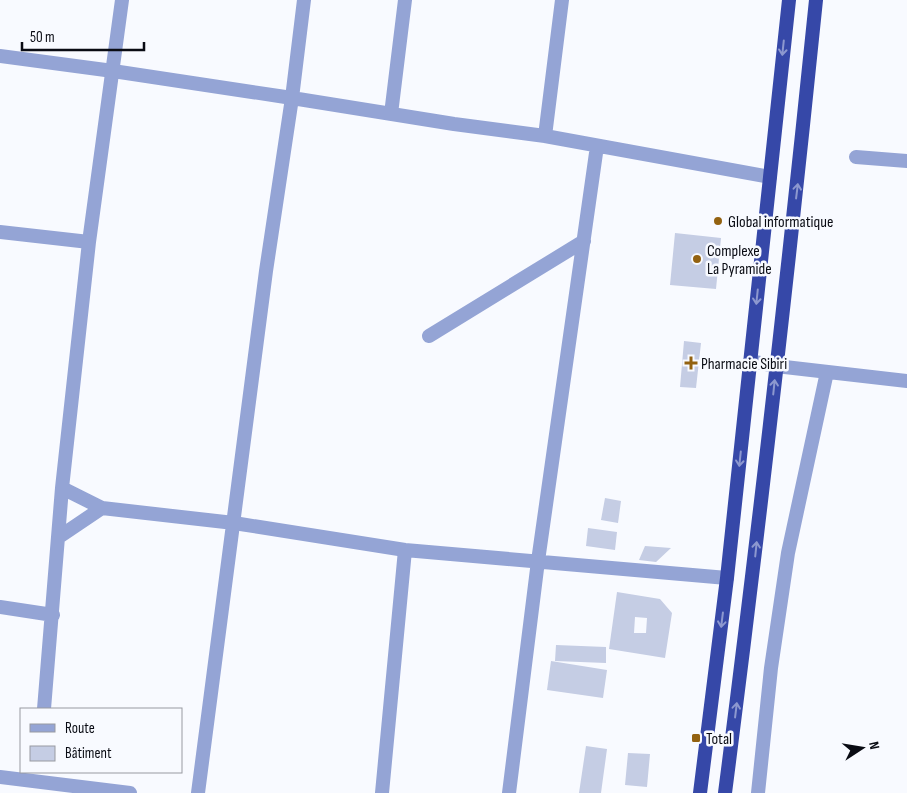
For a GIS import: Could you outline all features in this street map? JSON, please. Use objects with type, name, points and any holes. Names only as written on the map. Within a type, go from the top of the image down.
[{"type":"highway","points":[[700,793],[727,578],[789,0]]},
{"type":"highway","points":[[726,793],[753,582],[816,0]]},
{"type":"street","points":[[44,708],[62,488],[89,242],[122,0]]},
{"type":"street","points":[[198,793],[266,271],[292,98],[304,0]]},
{"type":"street","points":[[391,114],[405,0]]},
{"type":"street","points":[[545,136],[562,0]]},
{"type":"street","points":[[0,56],[113,71],[454,124],[545,136],[770,177]]},
{"type":"street","points":[[509,793],[538,561],[598,146]]},
{"type":"street","points":[[856,157],[907,161]]},
{"type":"street","points":[[0,232],[89,242]]},
{"type":"street","points":[[429,336],[584,241]]},
{"type":"street","points":[[750,361],[776,366],[907,381]]},
{"type":"street","points":[[758,793],[770,678],[788,553],[827,372]]},
{"type":"street","points":[[62,488],[102,508],[234,523],[405,550],[727,578]]},
{"type":"street","points":[[59,536],[102,508]]},
{"type":"street","points":[[382,793],[405,550]]},
{"type":"street","points":[[0,607],[53,615]]},
{"type":"street","points":[[0,777],[38,777],[130,793]]},
{"type":"building","points":[[675,233],[721,238],[716,289],[670,285]]},
{"type":"building","points":[[684,341],[701,343],[696,388],[680,387]]},
{"type":"building","points":[[605,498],[621,501],[618,523],[601,520]]},
{"type":"building","points":[[588,528],[617,532],[615,550],[586,546]]},
{"type":"building","points":[[645,546],[671,548],[656,562],[639,560]]},
{"type":"building","points":[[617,592],[660,599],[672,613],[665,658],[609,649]],"holes":[[[635,617],[647,618],[646,633],[634,633]]]},
{"type":"building","points":[[556,645],[606,647],[606,663],[555,661]]},
{"type":"building","points":[[551,661],[607,670],[603,698],[547,690]]},
{"type":"building","points":[[586,746],[607,749],[601,793],[579,793]]},
{"type":"building","points":[[628,753],[650,754],[647,787],[625,785]]},
{"type":"place","name":"Global informatique","points":[[718,221]]},
{"type":"place","name":"Complexe La Pyramide","points":[[697,259]]},
{"type":"place","name":"Pharmacie Sibiri","points":[[691,363]]},
{"type":"place","name":"Total","points":[[696,738]]}]
